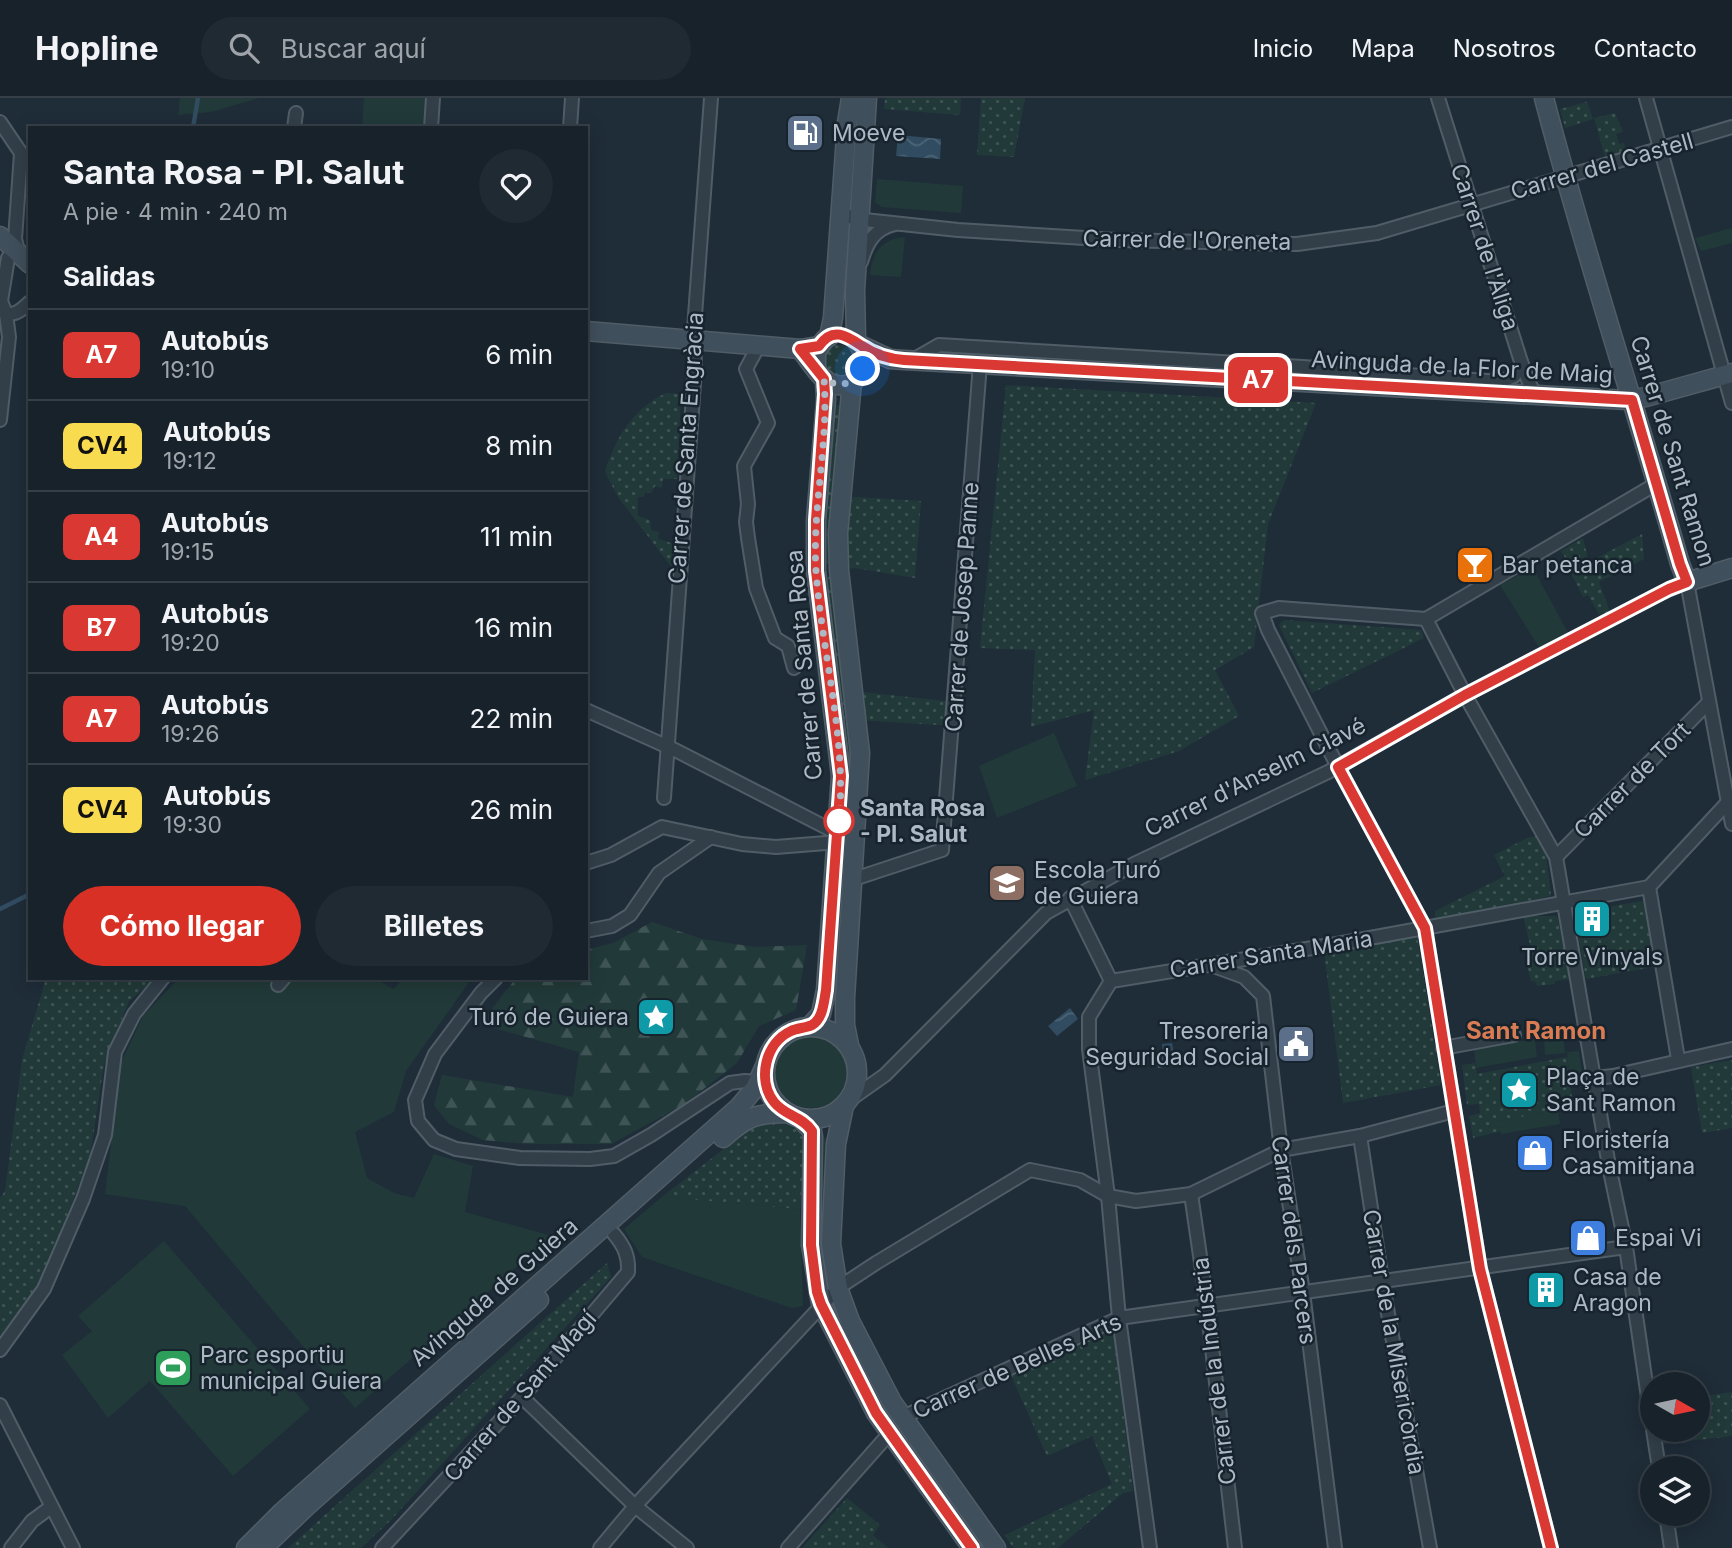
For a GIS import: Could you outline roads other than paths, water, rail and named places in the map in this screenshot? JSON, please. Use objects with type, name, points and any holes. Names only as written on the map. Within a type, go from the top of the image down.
[{"type":"main road","points":[[820,373],[815,360],[833,318],[851,98]]},
{"type":"main road","points":[[856,378],[865,362],[858,343],[855,290],[867,98]]},
{"type":"main road","name":"Carrer de Sant Ramon","points":[[1544,98],[1687,582]]},
{"type":"main road","points":[[0,236],[28,273]]},
{"type":"main road","points":[[588,331],[800,349],[844,335],[890,359]]},
{"type":"main road","points":[[800,349],[820,373],[841,385],[890,359]]},
{"type":"main road","name":"Avinguda de la Flor de Maig","points":[[890,359],[1632,400],[1728,374]]},
{"type":"main road","name":"Carrer de Santa Rosa","points":[[811,1026],[821,1014],[826,990],[841,776],[816,571],[816,520],[826,400],[820,373]]},
{"type":"main road","name":"Carrer de Santa Rosa","points":[[849,1045],[845,1011],[860,753],[839,570],[838,533],[856,378]]},
{"type":"main road","name":"Carrer d'Anselm Clavé","points":[[1687,582],[1732,568]]},
{"type":"main road","points":[[853,886],[847,854],[836,837],[852,812],[860,753]]},
{"type":"main road","points":[[972,1548],[889,1434],[852,1369],[821,1304],[811,1245],[812,1131],[775,1103],[761,1074],[770,1052],[779,1040],[791,1031],[811,1026],[831,1030],[849,1045],[857,1066],[856,1080],[837,1133],[831,1244],[838,1288],[850,1321],[892,1402],[996,1548]]},
{"type":"main road","name":"Avinguda de Guiera","points":[[246,1548],[301,1494],[739,1107],[761,1074]]},
{"type":"main road","points":[[794,1116],[825,1117],[846,1103]]},
{"type":"main road","name":"Avinguda de Guiera","points":[[263,1548],[740,1122],[756,1114],[794,1116]]},
{"type":"street","points":[[431,126],[433,98]]},
{"type":"street","points":[[570,126],[572,98]]},
{"type":"street","name":"Carrer de Santa Engràcia","points":[[664,798],[711,98]]},
{"type":"street","name":"Carrer de l'Àliga","points":[[1438,98],[1522,364],[1535,396]]},
{"type":"street","points":[[1646,98],[1728,374],[1732,403]]},
{"type":"street","points":[[294,126],[296,113]]},
{"type":"street","points":[[0,122],[21,153],[14,256],[1,301],[9,337],[0,420]]},
{"type":"street","name":"Carrer del Castell","points":[[1471,205],[1732,127]]},
{"type":"street","name":"Carrer de l'Oreneta","points":[[841,210],[849,218],[859,220],[958,230],[1117,240],[1297,244],[1377,233],[1471,205]]},
{"type":"street","points":[[855,290],[866,248],[875,232],[900,223]]},
{"type":"street","points":[[3,316],[13,315],[28,304]]},
{"type":"street","points":[[759,345],[746,369],[768,423],[744,467],[748,504],[746,522],[756,588],[775,638],[788,646],[794,668]]},
{"type":"street","name":"Avinguda de la Flor de Maig","points":[[912,361],[939,345],[1500,382],[1514,376],[1522,364]]},
{"type":"street","name":"Carrer de Josep Panne","points":[[853,886],[942,850],[981,364]]},
{"type":"street","points":[[1551,1548],[1480,1269],[1425,928],[1338,767],[1268,630],[1262,613],[1279,608],[1426,620],[1656,484]]},
{"type":"street","name":"Carrer d'Anselm Clavé","points":[[846,1103],[885,1075],[1046,913],[1070,898],[1134,864],[1338,767],[1465,695],[1687,582]]},
{"type":"street","name":"Carrer de Sant Ramon","points":[[1687,582],[1732,824]]},
{"type":"street","points":[[1426,620],[1556,857],[1603,1133],[1626,1247],[1644,1372]]},
{"type":"street","name":"Carrer de Tort","points":[[1556,857],[1708,703]]},
{"type":"street","points":[[588,711],[667,746],[836,837]]},
{"type":"street","points":[[1678,1059],[1650,887],[1728,802]]},
{"type":"street","points":[[588,862],[611,855],[662,827],[742,844],[776,846],[836,837]]},
{"type":"street","points":[[588,931],[612,926],[630,915],[659,873],[711,837]]},
{"type":"street","name":"Carrer Santa Maria","points":[[1111,981],[1650,887]]},
{"type":"street","points":[[1070,898],[1111,981],[1089,1017],[1089,1049],[1108,1196],[1119,1318],[1150,1548]]},
{"type":"street","name":"Carrer dels Parcers","points":[[1208,964],[1244,977],[1263,996],[1335,1548]]},
{"type":"street","points":[[0,1350],[44,1289],[83,1199],[105,1135],[115,1052],[134,1014],[161,980]]},
{"type":"street","points":[[494,980],[435,1054],[415,1100],[418,1121],[434,1140],[456,1149],[520,1158],[590,1159],[614,1156],[730,1083],[745,1081],[761,1074]]},
{"type":"street","points":[[1442,1043],[1514,1035]]},
{"type":"street","points":[[1595,1078],[1732,1049]]},
{"type":"street","points":[[600,1548],[635,1506],[838,1288],[1030,1170],[1080,1180],[1108,1196],[1136,1201],[1191,1194],[1281,1150],[1360,1136],[1454,1111]]},
{"type":"street","name":"Carrer de la Misericòrdia","points":[[1360,1136],[1382,1280],[1430,1548]]},
{"type":"street","name":"Carrer de la Indústria","points":[[1191,1194],[1207,1304],[1235,1548]]},
{"type":"street","name":"Carrer de Sant Magí","points":[[382,1548],[396,1543],[628,1272],[626,1251],[614,1234]]},
{"type":"street","points":[[1480,1269],[1626,1247]]},
{"type":"street","name":"Carrer de Belles Arts","points":[[903,1417],[1119,1318],[1382,1280],[1480,1269]]},
{"type":"street","points":[[522,1397],[635,1506],[687,1548]]},
{"type":"street","points":[[0,1405],[73,1548]]},
{"type":"street","points":[[788,1548],[889,1434]]},
{"type":"street","points":[[11,1548],[32,1521],[51,1507]]},
{"type":"street","points":[[1667,1526],[1671,1548]]},
{"type":"water","points":[[898,135],[941,139],[940,159],[896,156]]},
{"type":"water","points":[[1070,1008],[1078,1019],[1057,1036],[1048,1026]]},
{"type":"water","points":[[1172,1043],[1176,1066],[1158,1068],[1156,1057],[1163,1056],[1162,1044]]},
{"type":"waterway","points":[[193,126],[198,98]]},
{"type":"waterway","points":[[0,909],[28,895]]},
{"type":"place","name":"Moeve","points":[[805,133]]},
{"type":"place","name":"Bar petanca","points":[[1475,565]]},
{"type":"place","name":"Santa Rosa - Pl. Salut","points":[[839,821]]},
{"type":"place","name":"Escola Turó de Guiera","points":[[1007,883]]},
{"type":"place","name":"Torre Vinyals","points":[[1592,919]]},
{"type":"place","name":"Turó de Guiera","points":[[656,1017]]},
{"type":"place","name":"Tresoreria Seguridad Social","points":[[1296,1044]]},
{"type":"place","name":"Plaça de Sant Ramon","points":[[1519,1090]]},
{"type":"place","name":"Floristería Casamitjana","points":[[1535,1153]]},
{"type":"place","name":"Espai Vi","points":[[1588,1238]]},
{"type":"place","name":"Casa de Aragon","points":[[1546,1290]]},
{"type":"place","name":"Parc esportiu municipal Guiera","points":[[173,1368]]},
{"type":"district","name":"Sant Ramon","points":[[1536,1030]]}]
